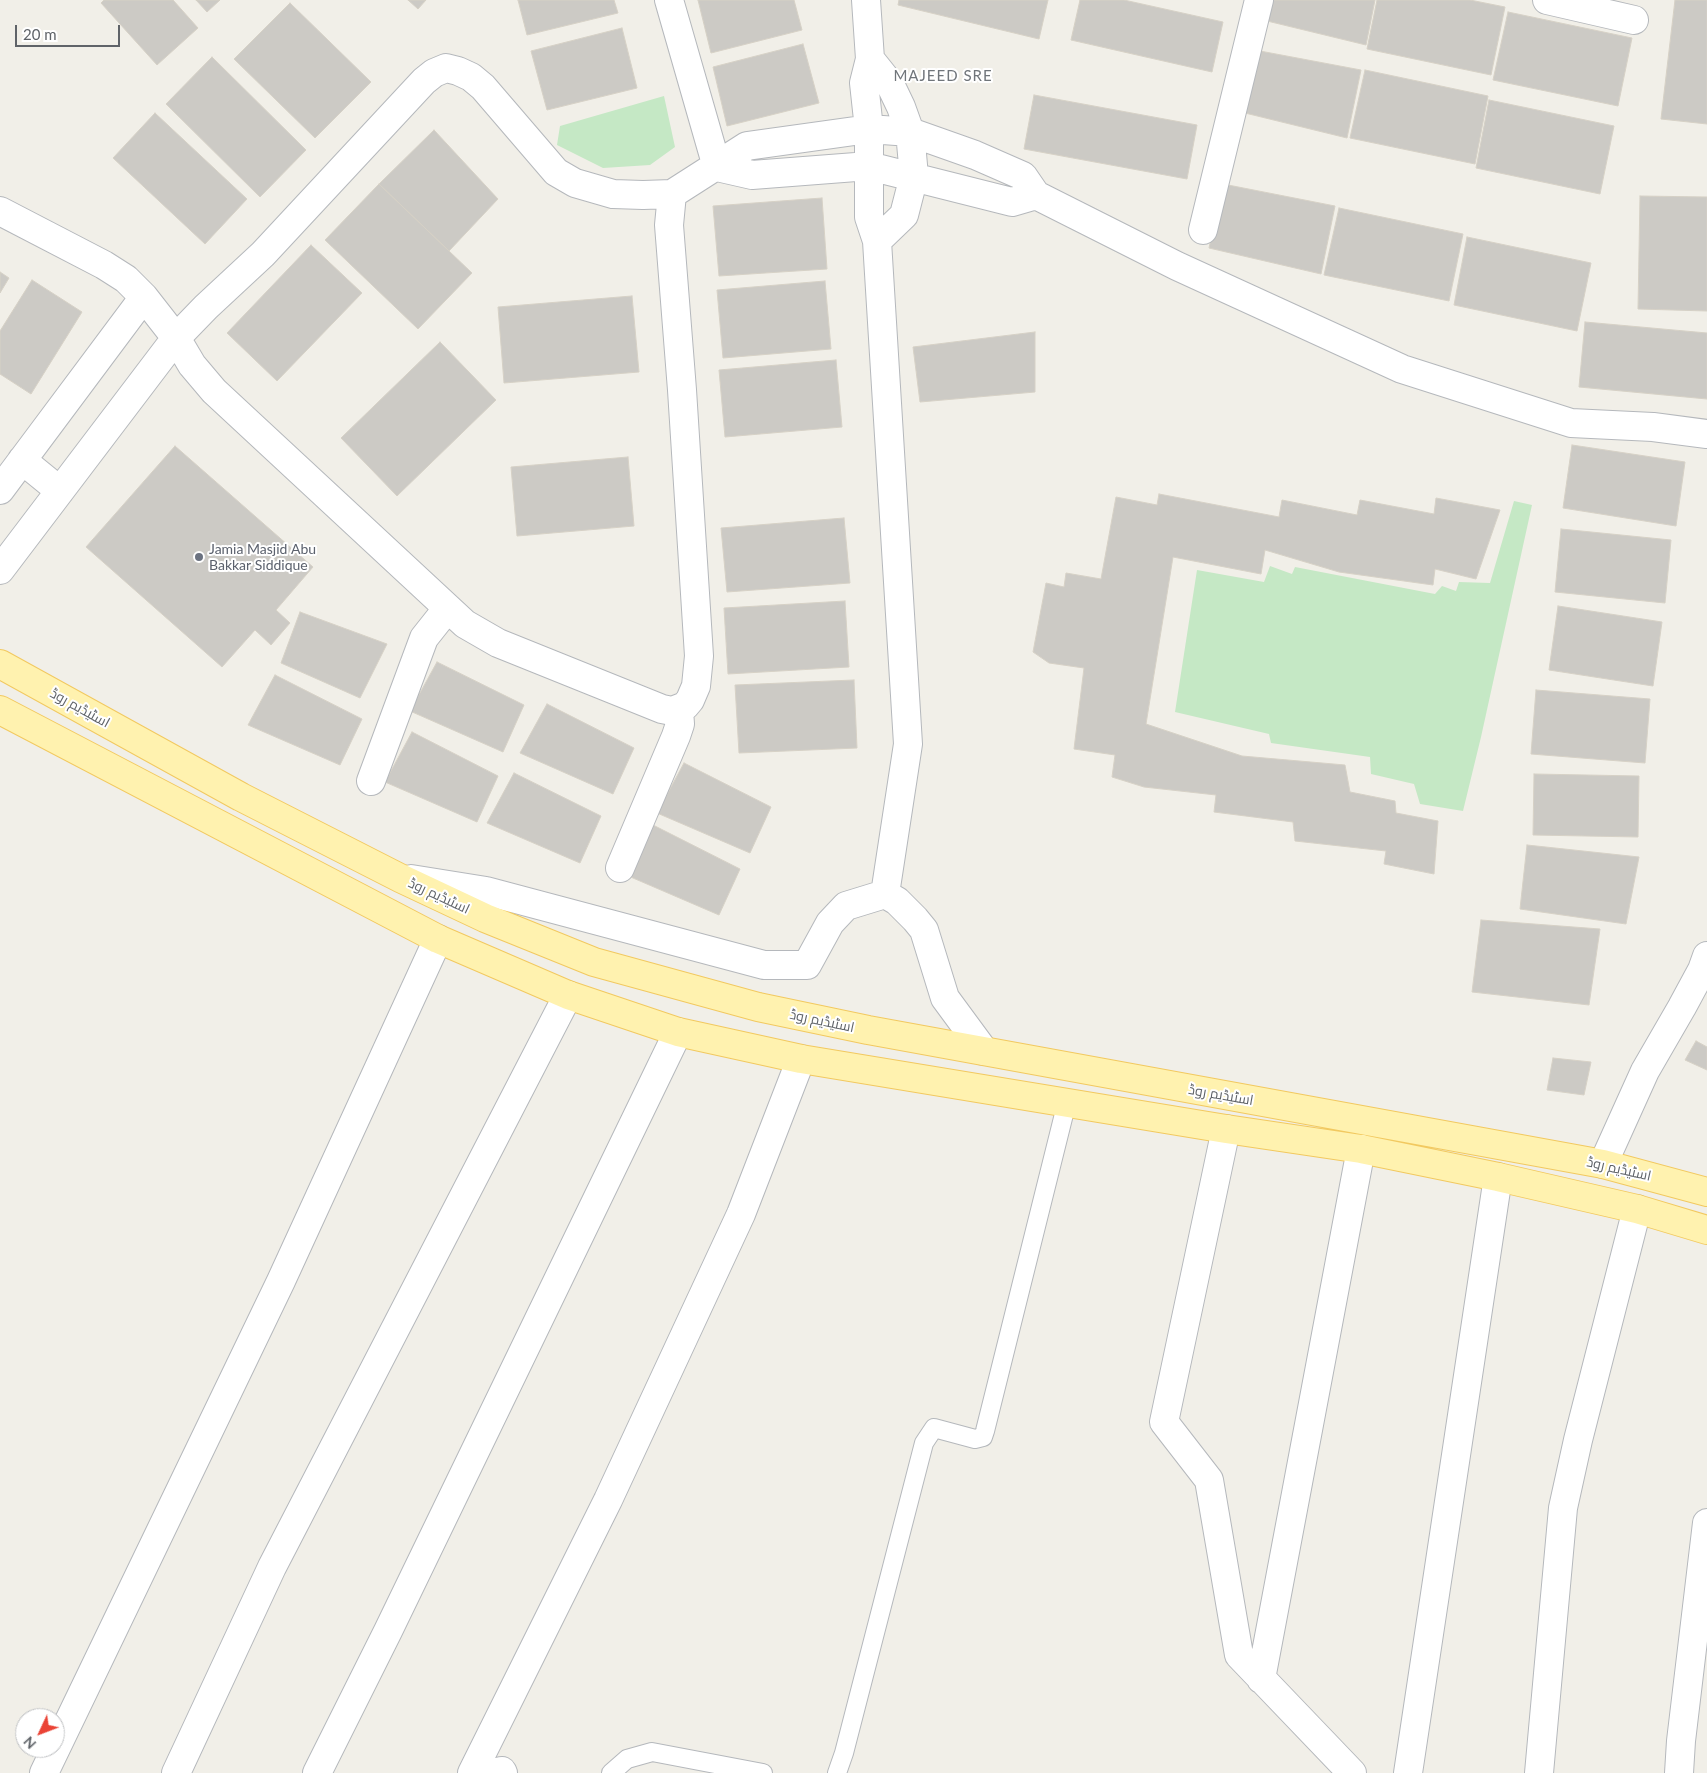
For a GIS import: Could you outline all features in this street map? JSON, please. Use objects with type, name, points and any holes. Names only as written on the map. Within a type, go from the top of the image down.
[{"type":"main road","name":"اسٹیڈیم روڈ","points":[[0,664],[241,797],[400,878],[485,918],[594,962],[758,1008],[984,1052],[1603,1164],[1707,1192]]},
{"type":"main road","points":[[1,714],[438,939],[568,995],[678,1032],[802,1059],[1226,1129],[1361,1149],[1498,1177],[1637,1209],[1707,1230]]},
{"type":"street","points":[[669,0],[717,167]]},
{"type":"street","points":[[866,0],[870,59],[864,83],[868,129],[869,217],[877,241],[908,744],[885,894]]},
{"type":"street","points":[[1203,230],[1259,0]]},
{"type":"street","points":[[1547,0],[1634,20]]},
{"type":"street","points":[[870,59],[890,84],[901,107],[910,132],[914,176],[904,215],[877,241]]},
{"type":"street","points":[[0,570],[176,338],[263,254],[424,81],[434,73],[446,68],[471,77],[483,87],[556,172],[575,183],[613,194],[672,194],[717,167],[746,146],[868,129],[910,132],[975,155],[1023,176],[1036,195],[1177,266],[1402,369],[1571,423],[1653,427],[1707,434]]},
{"type":"street","points":[[717,167],[752,175],[869,166],[1012,202],[1036,195]]},
{"type":"street","points":[[0,211],[104,265],[126,279],[144,297],[176,338],[192,365],[214,392],[447,610],[480,634],[498,643],[662,709],[672,711],[679,710],[690,700],[696,686],[699,656],[682,390],[669,225],[672,194]]},
{"type":"street","points":[[0,490],[144,297]]},
{"type":"street","points":[[22,460],[60,491]]},
{"type":"street","points":[[371,781],[424,638],[447,610]]},
{"type":"street","points":[[620,868],[676,736],[680,724],[679,710]]},
{"type":"street","points":[[400,878],[486,891],[764,965],[808,965],[830,923],[846,906],[885,894],[897,901],[916,919],[924,930],[946,998],[984,1052]]},
{"type":"street","points":[[44,1773],[281,1281],[438,939]]},
{"type":"street","points":[[1603,1164],[1645,1071],[1702,970],[1707,956]]},
{"type":"street","points":[[176,1773],[272,1567],[568,995]]},
{"type":"street","points":[[317,1773],[678,1032]]},
{"type":"street","points":[[472,1773],[608,1500],[741,1214],[802,1059]]},
{"type":"street","points":[[1226,1129],[1164,1422],[1209,1480],[1239,1656],[1352,1773]]},
{"type":"street","points":[[1261,1679],[1361,1149]]},
{"type":"street","points":[[1408,1773],[1498,1177]]},
{"type":"street","points":[[1539,1773],[1563,1508],[1578,1440],[1637,1209]]},
{"type":"street","points":[[1679,1773],[1681,1741],[1707,1523]]},
{"type":"street","points":[[494,1773],[502,1771],[503,1773]]},
{"type":"lane","points":[[837,1773],[844,1753],[924,1443],[934,1428],[975,1439],[983,1437],[1067,1102]]},
{"type":"lane","points":[[611,1773],[627,1759],[652,1752],[763,1773]]},
{"type":"green space","points":[[664,96],[675,147],[650,165],[603,168],[557,145],[560,126]]},
{"type":"green space","points":[[1514,501],[1532,505],[1463,811],[1420,804],[1414,784],[1371,774],[1370,757],[1271,743],[1269,734],[1175,712],[1197,570],[1264,582],[1270,566],[1292,574],[1295,567],[1435,594],[1442,586],[1456,591],[1459,582],[1490,583]]},
{"type":"building","points":[[104,0],[173,0],[198,28],[157,65],[101,3]]},
{"type":"building","points":[[196,0],[220,0],[207,12]]},
{"type":"building","points":[[408,0],[426,0],[418,9]]},
{"type":"building","points":[[518,0],[614,0],[618,13],[527,35]]},
{"type":"building","points":[[698,0],[794,0],[802,30],[711,53]]},
{"type":"building","points":[[899,0],[1048,0],[1039,39],[898,5]]},
{"type":"building","points":[[1080,0],[1124,0],[1223,22],[1212,72],[1071,40]]},
{"type":"building","points":[[1268,0],[1375,0],[1366,45],[1263,20]]},
{"type":"building","points":[[1377,0],[1470,0],[1505,7],[1491,75],[1367,49]]},
{"type":"building","points":[[1675,0],[1707,0],[1707,124],[1661,119]]},
{"type":"building","points":[[290,3],[371,82],[315,138],[234,59]]},
{"type":"building","points":[[1508,12],[1632,38],[1618,106],[1493,80]]},
{"type":"building","points":[[622,28],[637,88],[547,110],[531,51]]},
{"type":"building","points":[[803,44],[819,103],[727,126],[713,67]]},
{"type":"building","points":[[1260,51],[1361,70],[1347,138],[1245,113]]},
{"type":"building","points":[[212,57],[306,150],[260,197],[166,104]]},
{"type":"building","points":[[1365,70],[1488,96],[1475,164],[1350,138]]},
{"type":"building","points":[[1034,95],[1197,125],[1187,179],[1024,149]]},
{"type":"building","points":[[1489,100],[1614,126],[1600,194],[1476,168]]},
{"type":"building","points":[[155,113],[247,199],[205,244],[113,158]]},
{"type":"building","points":[[434,130],[498,199],[449,251],[379,184]]},
{"type":"building","points":[[379,184],[472,273],[418,329],[325,240]]},
{"type":"building","points":[[1223,184],[1335,206],[1321,274],[1209,248]]},
{"type":"building","points":[[1640,196],[1707,197],[1707,311],[1638,309]]},
{"type":"building","points":[[822,198],[827,269],[719,276],[713,206]]},
{"type":"building","points":[[1339,208],[1463,234],[1449,301],[1324,275]]},
{"type":"building","points":[[1467,237],[1591,263],[1577,331],[1454,305]]},
{"type":"building","points":[[311,245],[362,293],[277,381],[227,333]]},
{"type":"building","points":[[0,272],[9,278],[0,293]]},
{"type":"building","points":[[32,280],[82,312],[31,394],[0,374],[0,331]]},
{"type":"building","points":[[825,281],[831,349],[723,358],[717,290]]},
{"type":"building","points":[[632,296],[639,372],[504,383],[498,307]]},
{"type":"building","points":[[1585,322],[1707,333],[1707,399],[1579,387]]},
{"type":"building","points":[[1035,332],[1035,392],[920,402],[913,347]]},
{"type":"building","points":[[440,342],[496,400],[397,496],[341,438]]},
{"type":"building","points":[[836,360],[842,427],[725,437],[719,370]]},
{"type":"building","points":[[1572,445],[1685,462],[1676,526],[1563,508]]},
{"type":"building","name":"Jamia Masjid Abu Bakkar Siddique","points":[[175,446],[313,567],[276,610],[290,623],[271,645],[255,630],[222,667],[86,547]]},
{"type":"building","points":[[628,457],[634,526],[517,536],[511,467]]},
{"type":"building","points":[[1159,494],[1279,517],[1282,500],[1357,515],[1360,500],[1434,514],[1436,498],[1500,510],[1476,579],[1435,569],[1433,585],[1339,572],[1265,550],[1261,574],[1173,557],[1146,724],[1242,756],[1345,765],[1350,792],[1395,801],[1396,813],[1438,821],[1434,874],[1384,864],[1386,851],[1295,841],[1293,822],[1214,812],[1216,795],[1144,787],[1112,777],[1115,755],[1074,749],[1084,668],[1049,663],[1033,652],[1046,583],[1064,587],[1066,573],[1101,579],[1116,497],[1157,505]]},
{"type":"building","points":[[844,518],[850,583],[727,592],[721,528]]},
{"type":"building","points":[[1561,529],[1671,540],[1665,603],[1555,592]]},
{"type":"building","points":[[845,601],[849,667],[728,674],[724,608]]},
{"type":"building","points":[[1558,606],[1662,622],[1653,686],[1549,670]]},
{"type":"building","points":[[300,612],[387,644],[360,698],[281,663]]},
{"type":"building","points":[[437,662],[524,705],[503,752],[410,711]]},
{"type":"building","points":[[275,675],[362,719],[340,765],[248,725]]},
{"type":"building","points":[[854,680],[857,748],[739,753],[735,685]]},
{"type":"building","points":[[1536,690],[1650,699],[1645,763],[1531,754]]},
{"type":"building","points":[[547,704],[634,748],[613,794],[520,753]]},
{"type":"building","points":[[412,732],[498,776],[477,822],[385,782]]},
{"type":"building","points":[[684,763],[771,807],[750,853],[657,813]]},
{"type":"building","points":[[514,773],[601,816],[580,863],[487,823]]},
{"type":"building","points":[[1534,774],[1639,776],[1638,837],[1533,835]]},
{"type":"building","points":[[653,825],[740,869],[719,915],[626,875]]},
{"type":"building","points":[[1527,845],[1639,857],[1626,924],[1520,909]]},
{"type":"building","points":[[1481,920],[1600,929],[1589,1005],[1472,992]]},
{"type":"building","points":[[1696,1041],[1707,1047],[1707,1070],[1685,1060]]},
{"type":"building","points":[[1553,1058],[1591,1062],[1584,1095],[1547,1090]]},
{"type":"place","name":"Jamia Masjid Abu Bakkar Siddique","points":[[199,557]]},
{"type":"district","name":"MAJEED SRE","points":[[943,76]]}]
